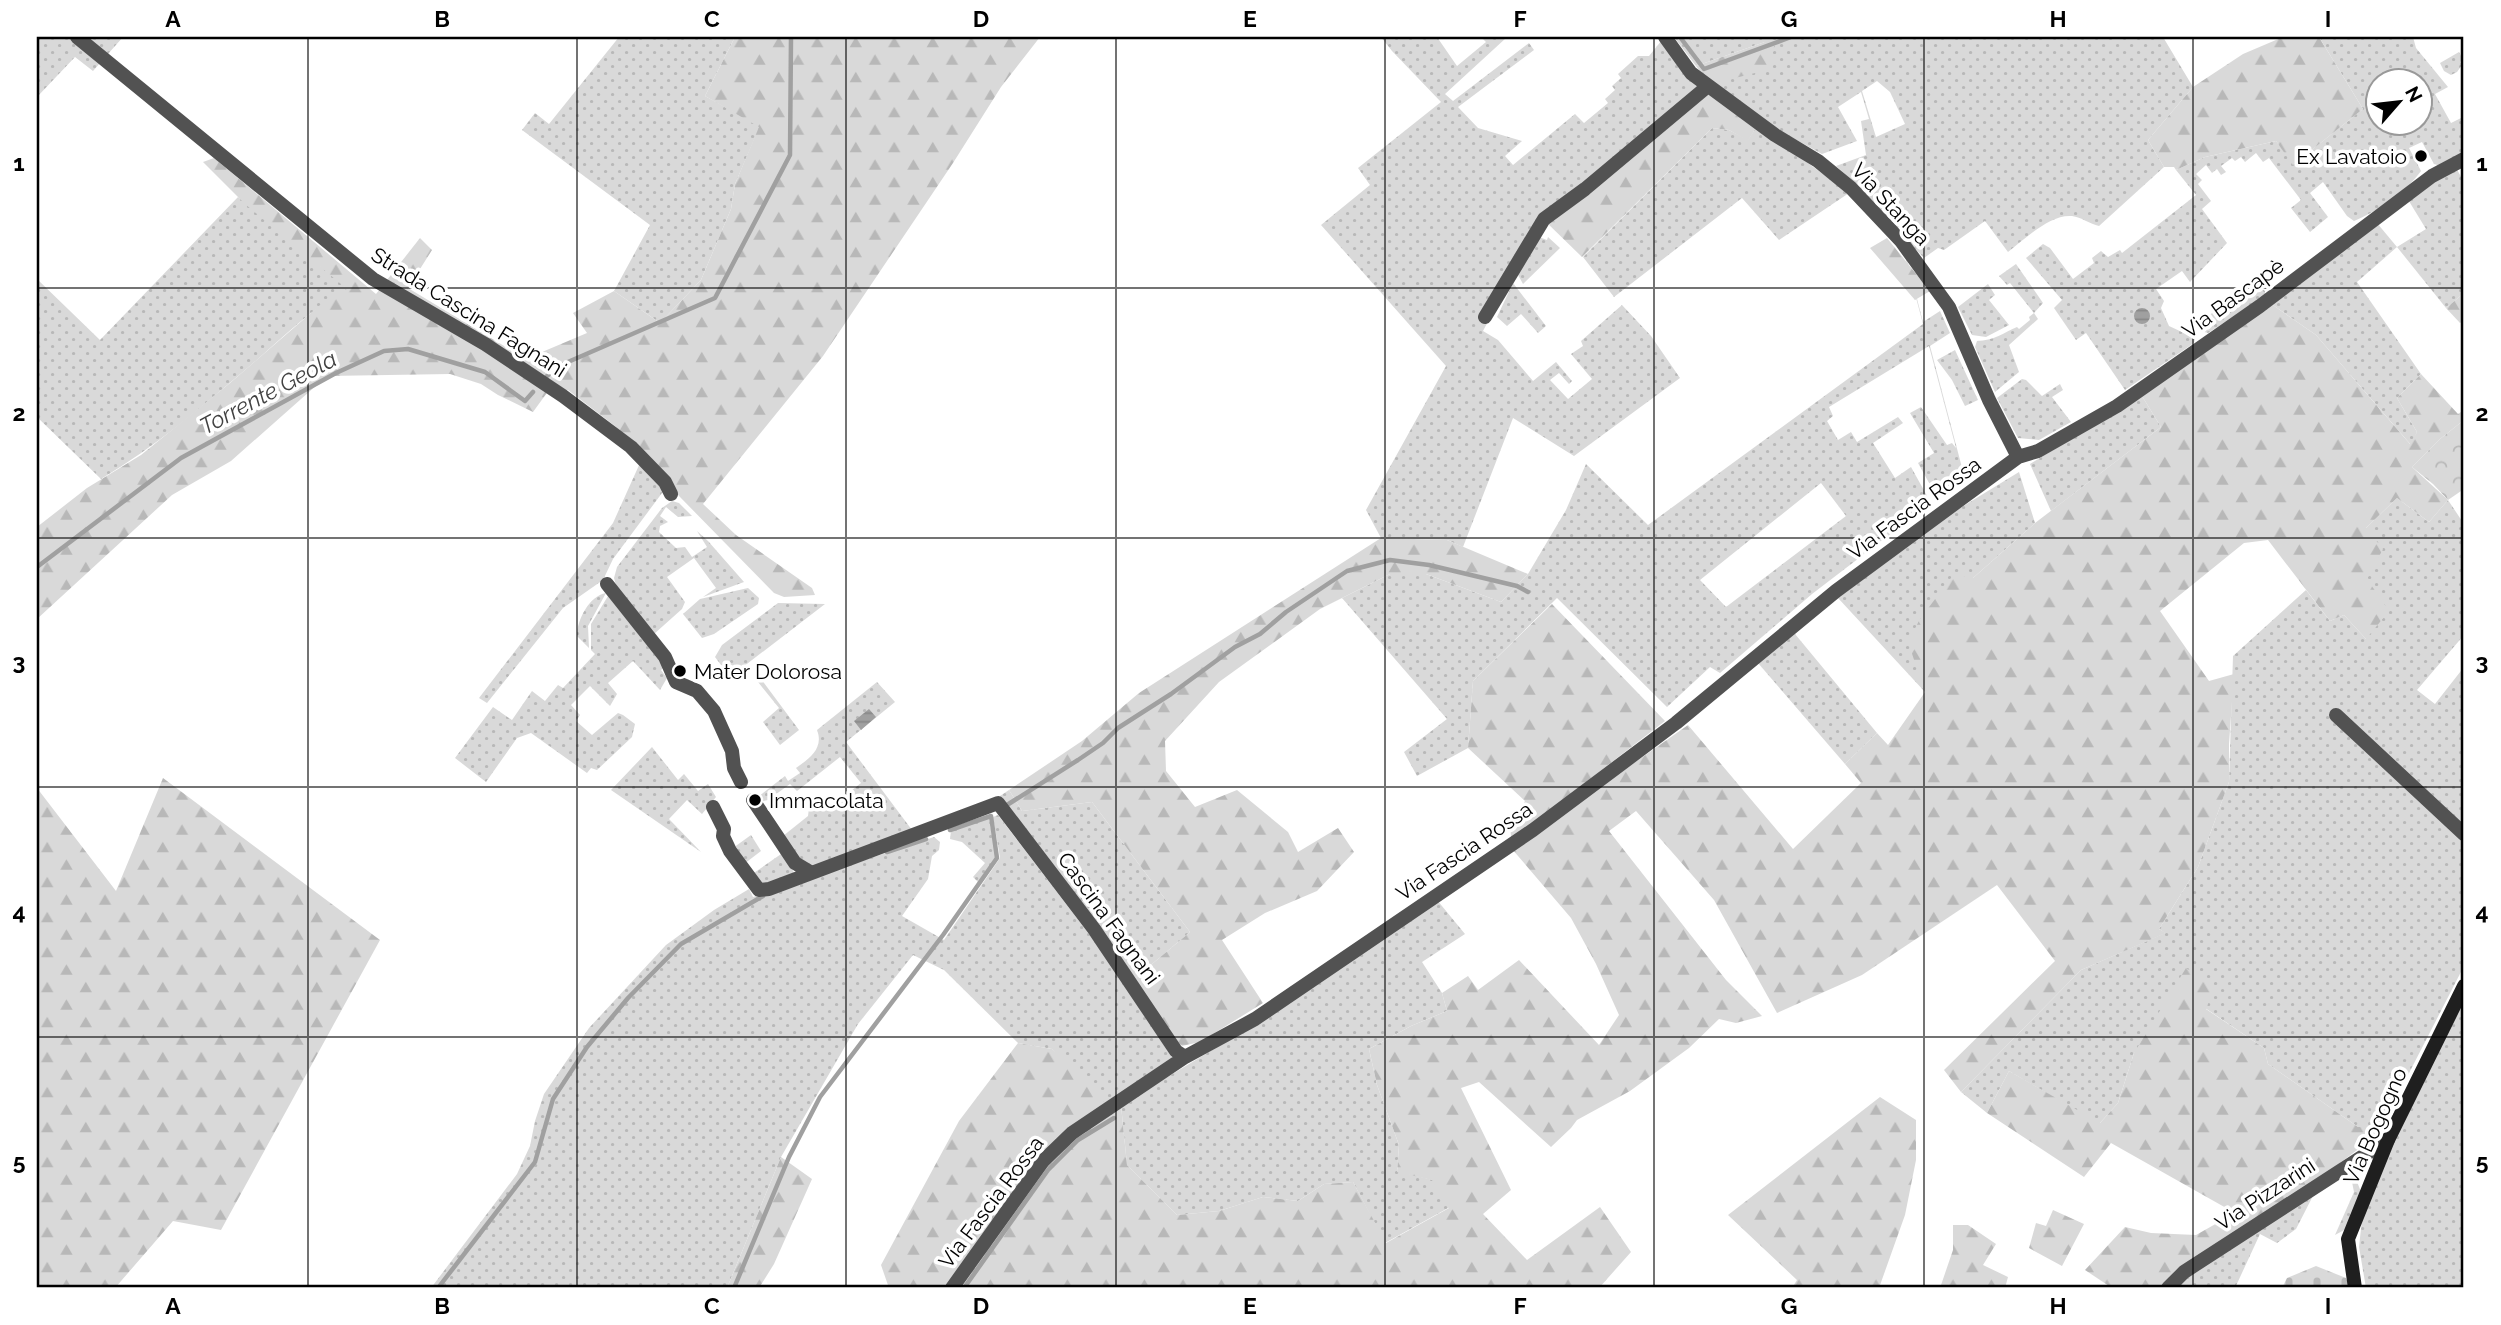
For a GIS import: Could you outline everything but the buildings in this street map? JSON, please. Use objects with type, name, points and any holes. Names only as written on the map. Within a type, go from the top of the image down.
[{"type":"main road","name":"Via Bogogno","points":[[2355,1288],[2348,1239],[2388,1140],[2464,986]]},
{"type":"street","name":"Strada Cascina Fagnani","points":[[77,37],[373,279],[485,344],[631,446],[665,482],[671,494]]},
{"type":"street","name":"Via Stanga","points":[[1665,37],[1691,73],[1775,135],[1818,161],[1851,188],[1901,241],[1949,307],[1989,401],[2018,457]]},
{"type":"street","points":[[1485,317],[1544,219],[1585,189],[1707,86]]},
{"type":"street","name":"Via Bascapè","points":[[2018,457],[2038,451],[2118,406],[2260,306],[2432,176],[2464,159]]},
{"type":"street","name":"Via Fascia Rossa","points":[[952,1288],[1043,1161],[1072,1132],[1185,1057],[1255,1019],[1533,831],[1676,723],[1836,592],[2018,457]]},
{"type":"street","points":[[607,584],[665,657],[676,682],[696,691],[714,711],[732,751],[734,768],[741,782]]},
{"type":"street","points":[[2336,715],[2464,834]]},
{"type":"street","points":[[753,800],[795,863],[810,872]]},
{"type":"street","name":"Cascina Fagnani","points":[[810,872],[998,803],[1094,929],[1176,1051],[1185,1057]]},
{"type":"street","points":[[713,807],[724,829],[723,836],[730,851],[759,890],[769,889],[810,872]]},
{"type":"street","name":"Via Pizzarini","points":[[2168,1288],[2184,1272],[2388,1140]]},
{"type":"green space","points":[[37,37],[123,37],[93,71],[75,57],[37,97]]},
{"type":"green space","points":[[619,37],[735,37],[705,96],[760,126],[735,184],[731,209],[701,280],[660,323],[614,291],[650,225],[522,130],[535,113],[549,124]]},
{"type":"green space","points":[[735,37],[1040,37],[1001,87],[823,356],[703,504],[736,535],[812,588],[815,595],[784,597],[774,593],[615,426],[568,390],[549,390],[533,412],[481,384],[450,374],[327,376],[231,461],[172,495],[37,619],[37,527],[87,488],[141,455],[326,300],[347,289],[245,204],[203,162],[214,158],[376,294],[420,238],[432,250],[408,288],[519,355],[535,355],[587,333],[573,313],[614,291],[660,323],[701,280],[731,209],[735,184],[759,127],[705,96]]},
{"type":"green space","points":[[1381,37],[1437,37],[1457,66],[1486,42],[1481,37],[1505,37],[1445,94],[1453,101],[1529,43],[1534,50],[1458,107],[1478,128],[1522,141],[1505,156],[1513,165],[1575,114],[1584,123],[1608,103],[1605,99],[1615,90],[1612,86],[1621,78],[1618,74],[1638,56],[1649,56],[1662,40],[1701,89],[1541,220],[1483,331],[1498,340],[1533,381],[1556,362],[1572,381],[1569,384],[1559,373],[1550,380],[1568,399],[1592,379],[1571,354],[1583,346],[1581,341],[1622,305],[1651,336],[1680,378],[1574,456],[1513,418],[1463,547],[1447,540],[1381,538],[1366,510],[1446,366],[1321,225],[1370,185],[1358,168],[1441,102]]},
{"type":"green space","points":[[1674,37],[2163,37],[2193,87],[2148,140],[2164,167],[2099,226],[2072,216],[2064,216],[2038,228],[2008,252],[1985,221],[1944,250],[1938,248],[1924,258],[1900,233],[1923,322],[1940,311],[1950,333],[1930,346],[1965,479],[1938,499],[1918,463],[1934,453],[1910,413],[1921,407],[1947,445],[1952,443],[1956,448],[1929,346],[1829,407],[1833,416],[1827,421],[1838,440],[1851,432],[1857,442],[1898,417],[1903,423],[1873,443],[1895,478],[1911,467],[1931,503],[1812,594],[1720,673],[1710,667],[1667,707],[1557,598],[1473,681],[1468,748],[1417,776],[1404,752],[1447,719],[1342,598],[1390,574],[1426,574],[1501,602],[1528,574],[1566,510],[1586,464],[1648,525],[1923,324],[1898,230],[1836,166],[1866,155],[1861,121],[1869,119],[1861,92],[1838,107],[1857,141],[1822,154],[1771,126],[1715,83],[1765,42],[1696,66]],"holes":[[[1877,81],[1890,92],[1905,124],[1876,137],[1862,91]],[[1821,483],[1846,516],[1726,607],[1700,580]]]},
{"type":"green space","points":[[2283,37],[2319,37],[2363,109],[2293,165],[2276,141],[2205,157],[2176,170],[2174,167],[2164,167],[2148,140],[2193,87],[2243,54]]},
{"type":"green space","points":[[2319,37],[2413,37],[2416,48],[2431,66],[2364,66],[2364,136],[2434,136],[2434,70],[2448,87],[2435,94],[2451,123],[2463,117],[2464,119],[2464,152],[2441,166],[2434,164],[2422,142],[2409,148],[2421,171],[2390,200],[2354,221],[2347,216],[2323,182],[2310,193],[2328,217],[2310,232],[2291,208],[2301,200],[2269,158],[2263,162],[2256,153],[2245,162],[2241,157],[2235,161],[2232,158],[2221,166],[2226,172],[2221,175],[2217,169],[2212,173],[2206,165],[2196,174],[2202,180],[2198,184],[2211,201],[2202,209],[2227,243],[2190,282],[2182,271],[2156,289],[2164,301],[2161,308],[2169,326],[2195,338],[2194,343],[2125,390],[2086,333],[2076,340],[2054,308],[2062,300],[2026,258],[2043,244],[2050,248],[2073,279],[2094,263],[2092,258],[2101,251],[2108,257],[2120,250],[2122,253],[2196,195],[2176,170],[2205,157],[2276,141],[2294,164],[2363,109]]},
{"type":"green space","points":[[1765,42],[1775,46],[1767,70],[1715,83],[1696,66]]},
{"type":"green space","points":[[2459,52],[2462,65],[2451,75],[2444,71],[2440,63]]},
{"type":"green space","points":[[1704,91],[1757,126],[1748,141],[1729,130],[1712,128],[1582,257],[1544,220]]},
{"type":"green space","points":[[1757,126],[1849,193],[1779,240],[1742,198],[1614,297],[1583,257],[1712,128],[1729,130],[1748,140]]},
{"type":"green space","points":[[2455,166],[2464,182],[2464,293],[2446,308],[2397,247],[2426,229],[2404,193]]},
{"type":"green space","points":[[238,197],[348,289],[310,314],[178,425],[101,479],[37,417],[37,279],[100,340]]},
{"type":"green space","points":[[2377,223],[2397,247],[2357,282],[2421,374],[2397,398],[2417,432],[2411,445],[2316,335],[2270,303]]},
{"type":"green space","points":[[1539,237],[1547,240],[1548,237],[1560,248],[1523,284],[1517,273]]},
{"type":"green space","points":[[1887,238],[1930,291],[1915,300],[1870,248]]},
{"type":"green space","points":[[2016,264],[2043,303],[2034,313],[2010,283],[2007,285],[1999,276]]},
{"type":"green space","points":[[1513,283],[1546,326],[1538,333],[1521,314],[1507,326],[1497,317]]},
{"type":"green space","points":[[1988,284],[1995,295],[1989,300],[2009,325],[1986,337],[1972,335],[1958,307]]},
{"type":"green space","points":[[2258,286],[2265,291],[2265,296],[2208,333],[2201,331],[2201,321],[2236,296],[2239,299]]},
{"type":"green space","points":[[2464,293],[2464,320],[2460,323],[2446,308]]},
{"type":"green space","points":[[2270,303],[2316,335],[2410,444],[2417,432],[2397,398],[2421,374],[2458,414],[2464,410],[2464,420],[2412,467],[2448,500],[2429,522],[2397,498],[2366,528],[2383,549],[2367,579],[2389,611],[2366,639],[2344,615],[2330,621],[2268,540],[2244,543],[2160,611],[2209,681],[2234,674],[2229,782],[2198,867],[2159,929],[2166,933],[2081,970],[1961,1092],[1944,1070],[2055,961],[1997,885],[1862,975],[1777,1013],[1714,900],[1636,811],[1609,831],[1726,980],[1762,1016],[1736,1023],[1719,1019],[1689,1048],[1630,1091],[1577,1120],[1551,1147],[1479,1082],[1461,1088],[1511,1190],[1483,1214],[1527,1260],[1600,1207],[1631,1252],[1599,1288],[959,1288],[1046,1166],[1075,1136],[1121,1105],[1127,1165],[1177,1215],[1219,1211],[1263,1197],[1298,1201],[1324,1184],[1353,1182],[1386,1243],[1449,1208],[1432,1180],[1397,1172],[1399,1145],[1377,1085],[1369,1049],[1411,1026],[1447,1011],[1442,993],[1468,976],[1478,990],[1519,960],[1599,1045],[1619,1015],[1571,918],[1512,849],[1688,725],[1793,849],[1861,783],[1845,764],[1877,733],[1888,745],[1925,692],[1908,642],[1920,619],[1954,574],[1973,578],[2035,523],[2161,427],[2142,396]]},
{"type":"green space","points":[[2034,313],[2038,319],[2009,345],[2019,372],[1995,392],[1975,347],[1977,341],[1994,338],[2017,327],[2019,329]]},
{"type":"green space","points":[[1955,350],[1978,400],[1965,406],[1952,380],[1937,360]]},
{"type":"green space","points":[[2022,379],[2042,396],[2060,384],[2063,390],[2052,397],[2071,422],[2039,440],[2018,438],[1997,398]]},
{"type":"green space","points":[[2142,396],[2161,427],[2051,511],[2030,464]]},
{"type":"green space","points":[[2464,420],[2464,489],[2448,500],[2412,467]]},
{"type":"green space","points":[[640,463],[665,489],[613,559],[603,580],[563,608],[487,703],[479,698],[613,523]]},
{"type":"green space","points":[[2019,472],[2035,523],[1973,578],[1925,692],[1838,598],[1952,513]]},
{"type":"green space","points":[[2397,498],[2429,522],[2448,500],[2464,524],[2464,635],[2417,690],[2435,704],[2464,667],[2464,966],[2387,1116],[2375,1127],[2358,1127],[2268,1064],[2264,1048],[2205,1008],[2134,1053],[2118,1103],[2099,1124],[2009,1071],[1987,1113],[1961,1092],[2081,970],[2165,933],[2159,929],[2198,867],[2229,782],[2233,656],[2306,590],[2330,621],[2344,615],[2366,639],[2365,529]]},
{"type":"green space","points":[[672,501],[679,503],[692,516],[678,517],[666,507],[660,516],[668,522],[660,526],[659,532],[676,548],[685,547],[692,557],[707,547],[697,531],[744,582],[703,597],[716,588],[694,558],[667,577],[685,602],[682,609],[654,634],[617,589],[614,578],[617,567],[662,508]]},
{"type":"green space","points":[[1381,538],[1447,540],[1528,574],[1501,602],[1426,574],[1390,574],[1320,609],[1219,682],[1165,741],[1166,771],[1195,807],[1237,790],[1288,832],[1298,852],[1338,828],[1354,852],[1317,891],[1265,913],[1222,940],[1263,1003],[1200,1042],[1182,1046],[1173,1038],[1133,980],[1190,932],[1092,802],[1022,811],[1009,790],[1082,741],[1139,693]]},
{"type":"green space","points":[[748,588],[759,598],[758,604],[714,634],[702,638],[683,614],[700,599]]},
{"type":"green space","points":[[606,593],[588,626],[589,648],[577,636],[579,623],[589,604]]},
{"type":"green space","points":[[608,596],[664,667],[661,670],[667,678],[660,690],[633,661],[608,683],[617,694],[610,706],[590,686],[571,705],[580,715],[576,721],[592,735],[618,713],[635,724],[632,737],[597,770],[591,768],[587,773],[531,733],[517,738],[486,782],[455,758],[493,707],[512,720],[532,691],[545,701],[558,685],[563,688],[595,654],[591,650],[591,624]]},
{"type":"green space","points":[[778,603],[825,604],[730,677],[715,657],[722,645]]},
{"type":"green space","points":[[1552,604],[1665,721],[1531,827],[1511,837],[1510,825],[1525,801],[1468,748],[1473,681]]},
{"type":"green space","points":[[1795,634],[1877,733],[1845,764],[1758,663]]},
{"type":"green space","points":[[761,679],[799,730],[780,745],[763,722],[779,708],[758,682]]},
{"type":"green space","points":[[877,682],[895,702],[846,742],[912,830],[814,866],[802,864],[783,836],[808,816],[809,808],[802,799],[806,797],[827,801],[831,807],[861,783],[840,757],[797,791],[790,784],[768,800],[754,800],[785,776],[788,781],[800,773],[796,768],[811,756],[819,742],[817,730]]},
{"type":"green space","points":[[652,747],[678,780],[684,774],[698,791],[708,784],[716,797],[702,814],[687,800],[669,819],[701,852],[611,790]]},
{"type":"green space","points":[[163,778],[380,940],[221,1230],[173,1221],[115,1288],[37,1288],[37,788],[116,891]]},
{"type":"green space","points":[[1009,790],[1022,811],[1092,802],[1190,932],[1133,980],[997,798]]},
{"type":"green space","points":[[998,815],[1118,972],[1174,1061],[1106,1105],[1052,1049],[1018,1043],[944,970],[913,955],[858,1024],[781,1157],[727,1288],[431,1288],[517,1174],[530,1146],[544,1094],[589,1028],[666,945],[714,910],[749,889],[753,897],[934,837],[940,842],[939,850],[932,856],[928,879],[902,916],[944,940],[1000,858],[993,817]]},
{"type":"green space","points":[[989,818],[996,858],[978,882],[973,877],[985,863],[962,842],[950,839],[951,831]]},
{"type":"green space","points":[[751,835],[761,851],[744,864],[733,848]]},
{"type":"green space","points":[[784,852],[794,873],[769,886],[759,884],[751,875]]},
{"type":"green space","points":[[1437,900],[1465,934],[1422,962],[1442,993],[1447,1011],[1411,1026],[1369,1049],[1377,1085],[1399,1145],[1397,1171],[1433,1180],[1450,1207],[1385,1243],[1353,1182],[1324,1184],[1298,1201],[1263,1197],[1219,1211],[1177,1215],[1127,1165],[1121,1105],[1257,1023]]},
{"type":"green space","points":[[2186,968],[2215,986],[2206,1009],[2264,1048],[2268,1064],[2358,1127],[2375,1127],[2376,1136],[2305,1189],[2176,1270],[2161,1288],[2112,1288],[2085,1270],[2125,1227],[2151,1233],[2196,1235],[2235,1213],[2111,1143],[2084,1177],[1987,1113],[2009,1071],[2100,1123],[2118,1103],[2134,1053]]},
{"type":"green space","points":[[2464,997],[2464,1288],[2366,1288],[2359,1247],[2363,1210],[2413,1097]]},
{"type":"green space","points":[[1018,1043],[1052,1049],[1089,1079],[1106,1105],[1070,1128],[948,1288],[889,1288],[881,1265],[959,1121]]},
{"type":"green space","points":[[1880,1097],[1916,1120],[1916,1160],[1905,1215],[1879,1288],[1792,1288],[1797,1280],[1728,1215]]},
{"type":"green space","points":[[781,1157],[812,1179],[774,1264],[759,1288],[727,1288]]},
{"type":"green space","points":[[2346,1175],[2356,1179],[2361,1192],[2346,1229],[2335,1235],[2354,1192],[2352,1182],[2339,1178]]},
{"type":"green space","points":[[2316,1190],[2296,1229],[2277,1243],[2260,1234],[2235,1288],[2175,1288],[2185,1278]]},
{"type":"green space","points":[[2053,1210],[2084,1224],[2062,1266],[2029,1248],[2036,1223],[2046,1226]]},
{"type":"green space","points":[[1953,1225],[1968,1225],[1996,1244],[1983,1265],[2008,1277],[2005,1288],[1940,1288],[1953,1250]]},
{"type":"green space","points":[[2316,1266],[2346,1278],[2350,1288],[2282,1288],[2287,1278]]},
{"type":"shaded area","points":[[2139,308],[2145,308],[2150,316],[2148,322],[2139,324],[2134,319],[2134,313]]},
{"type":"shaded area","points":[[869,709],[876,717],[861,730],[854,721]]},
{"type":"waterway","name":"Torrente Geola","points":[[547,376],[561,365],[715,298],[790,155],[791,37]]},
{"type":"waterway","points":[[1680,37],[1704,69],[1791,37]]},
{"type":"waterway","name":"Torrente Geola","points":[[37,567],[181,458],[336,373],[384,351],[408,349],[485,372],[525,401],[533,392]]},
{"type":"waterway","points":[[1007,805],[1103,743],[1118,728],[1171,694],[1235,647],[1260,634],[1286,612],[1347,571],[1390,560],[1429,565],[1517,586],[1528,592]]},
{"type":"waterway","points":[[734,1288],[789,1157],[820,1097],[943,935],[997,858],[991,816],[950,830]]},
{"type":"waterway","points":[[887,852],[926,839]]},
{"type":"waterway","points":[[438,1288],[535,1162],[553,1099],[587,1047],[628,998],[681,944],[763,896]]},
{"type":"waterway","points":[[964,1288],[1048,1170],[1078,1140],[1114,1118]]},
{"type":"place","name":"Ex Lavatoio","points":[[2421,156]]},
{"type":"place","name":"Mater Dolorosa","points":[[680,671]]},
{"type":"place","name":"Immacolata","points":[[755,800]]}]
